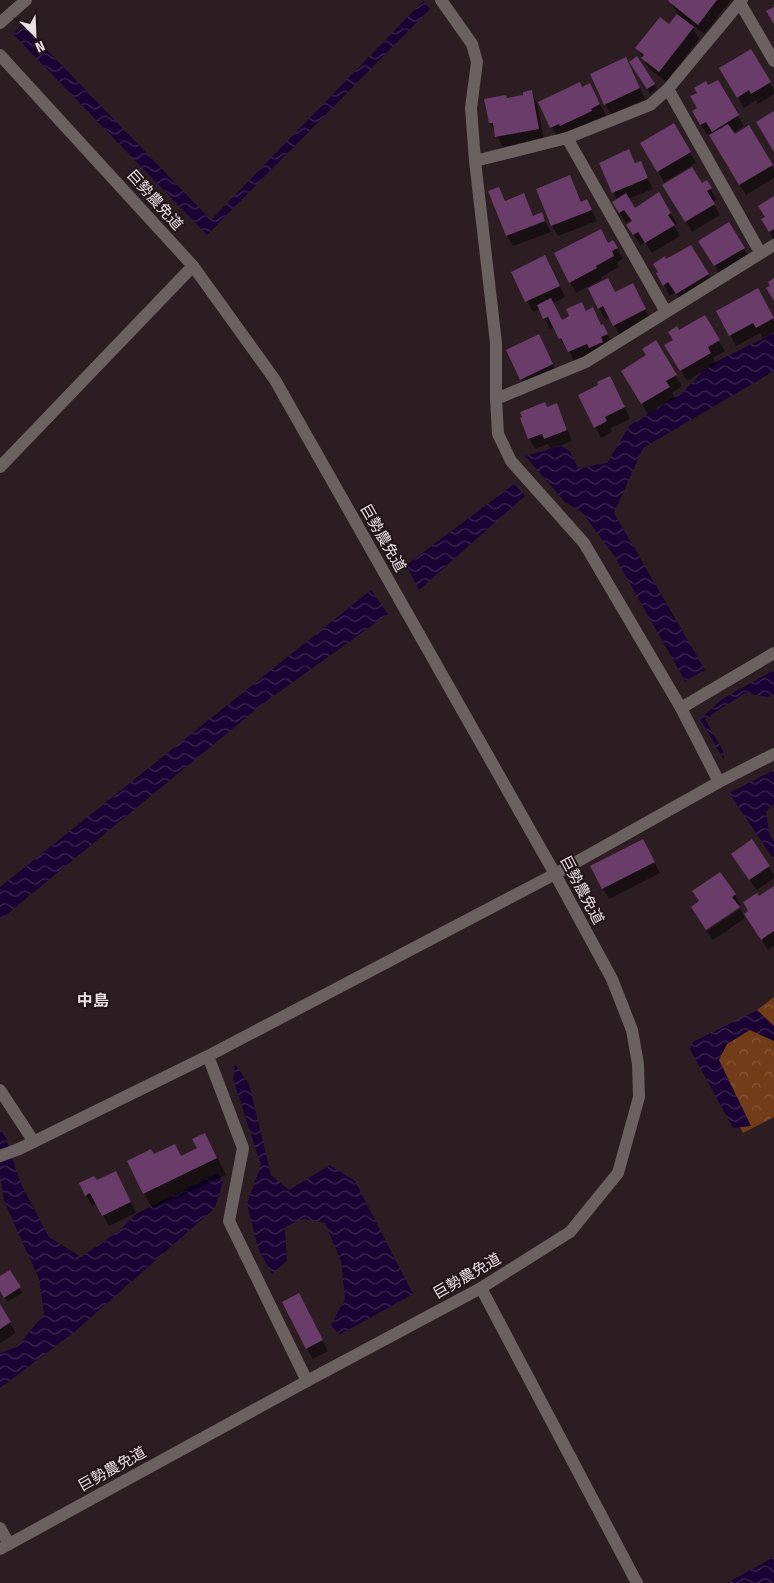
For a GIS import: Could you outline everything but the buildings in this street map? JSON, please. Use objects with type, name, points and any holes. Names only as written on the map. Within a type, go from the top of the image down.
[{"type":"street","points":[[0,23],[26,0]]},
{"type":"street","points":[[442,0],[472,44],[478,62],[472,108],[475,161],[496,343],[498,434],[511,461],[584,543],[681,708],[719,782]]},
{"type":"street","points":[[475,161],[567,138],[650,105],[668,89],[741,2],[774,61]]},
{"type":"street","name":"巨勢農免道","points":[[0,55],[193,266],[274,380],[555,874],[612,979],[632,1030],[638,1064],[639,1097],[618,1173],[570,1232],[481,1288],[4,1547]]},
{"type":"street","points":[[668,89],[760,252]]},
{"type":"street","points":[[567,138],[666,312]]},
{"type":"street","points":[[496,400],[586,362],[774,245]]},
{"type":"street","points":[[0,467],[193,266]]},
{"type":"street","points":[[681,708],[774,652]]},
{"type":"street","points":[[0,1156],[34,1142],[208,1056],[555,874],[719,782],[774,754]]},
{"type":"street","points":[[208,1056],[243,1148],[229,1221],[307,1381]]},
{"type":"street","points":[[0,1090],[34,1142]]},
{"type":"street","points":[[481,1288],[637,1583]]},
{"type":"street","points":[[0,1528],[4,1547]]},
{"type":"green space","points":[[774,997],[774,1117],[743,1133],[694,1041],[757,1010]]},
{"type":"water","points":[[423,1],[430,9],[207,235],[13,34],[22,24],[211,220]]},
{"type":"water","points":[[774,333],[774,371],[643,448],[614,513],[705,670],[685,681],[615,557],[582,512],[566,503],[525,456],[561,446],[570,451],[578,468],[607,463],[630,425],[684,391],[709,365]]},
{"type":"water","points":[[514,484],[525,496],[419,590],[406,565]]},
{"type":"water","points":[[371,590],[388,614],[265,702],[0,920],[0,887]]},
{"type":"water","points":[[774,670],[774,694],[769,697],[745,693],[705,719],[723,751],[724,760],[700,719],[722,699]]},
{"type":"water","points":[[774,770],[774,804],[766,812],[770,836],[774,841],[774,860],[729,793]]},
{"type":"water","points":[[757,1010],[774,1026],[774,1041],[750,1030],[727,1044],[719,1060],[751,1126],[733,1128],[690,1049],[694,1041]]},
{"type":"water","points":[[235,1064],[249,1084],[271,1175],[289,1190],[330,1165],[355,1181],[413,1294],[339,1335],[331,1325],[345,1299],[341,1261],[325,1223],[303,1219],[285,1227],[287,1261],[272,1274],[258,1248],[247,1204],[261,1165],[233,1079]]},
{"type":"water","points":[[0,1129],[6,1138],[21,1184],[49,1237],[81,1257],[120,1230],[136,1214],[217,1173],[223,1181],[215,1208],[72,1334],[0,1388],[0,1353],[17,1347],[44,1314],[39,1279],[4,1201],[0,1175]]},
{"type":"water","points":[[774,1557],[774,1583],[727,1583]]},
{"type":"district","name":"中島","points":[[93,1000]]}]
